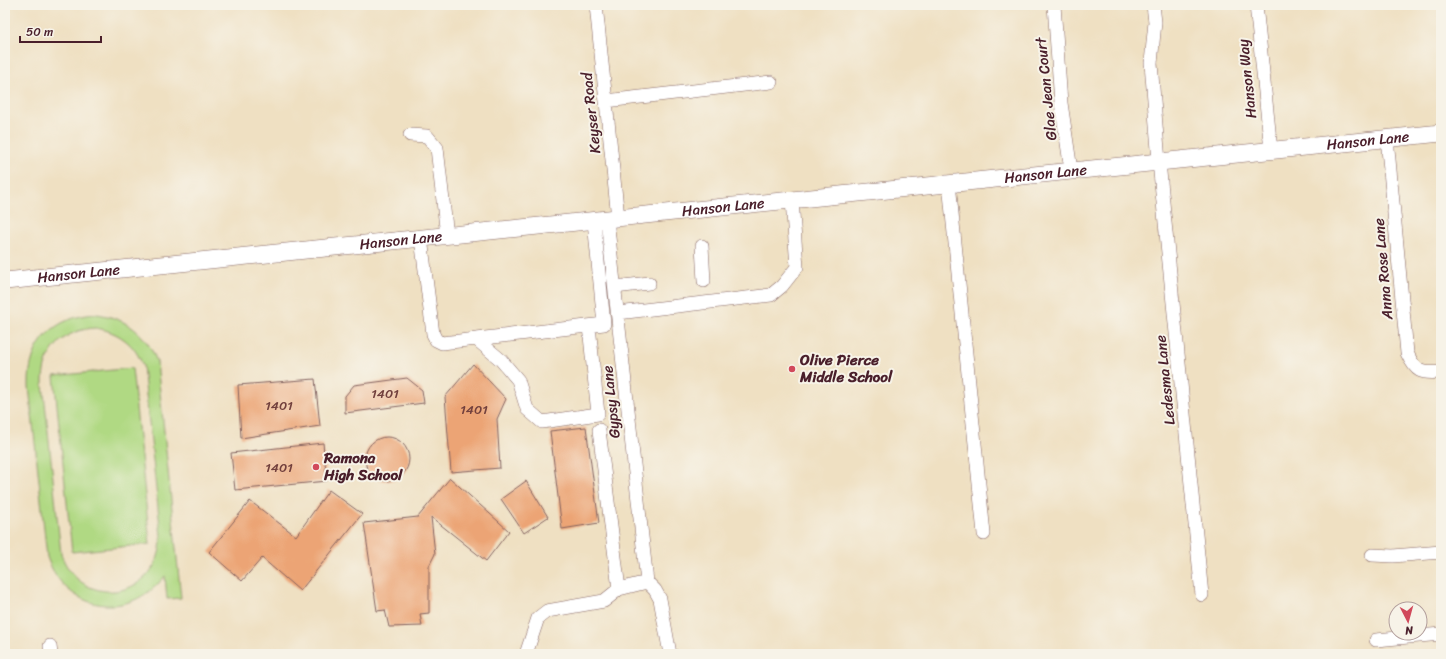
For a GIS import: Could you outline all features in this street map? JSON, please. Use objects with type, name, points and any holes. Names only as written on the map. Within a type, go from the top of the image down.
[{"type":"main road","name":"Hanson Lane","points":[[5,281],[1441,133]]},
{"type":"street","name":"Keyser Road","points":[[596,5],[606,100],[607,219]]},
{"type":"street","name":"Glae Jean Court","points":[[1054,5],[1061,103],[1072,170]]},
{"type":"street","name":"Ledesma Lane","points":[[1153,5],[1155,22],[1151,64],[1159,162],[1202,595]]},
{"type":"street","name":"Hanson Way","points":[[1256,5],[1271,150]]},
{"type":"street","points":[[606,100],[771,82]]},
{"type":"street","points":[[410,134],[426,136],[437,148],[447,236]]},
{"type":"street","name":"Anna Rose Lane","points":[[1387,138],[1407,353],[1413,366],[1418,371],[1428,373],[1441,372]]},
{"type":"street","points":[[949,184],[984,534]]},
{"type":"street","points":[[618,313],[771,294],[782,286],[797,267],[792,200]]},
{"type":"street","points":[[421,238],[433,334],[436,340],[442,343],[604,324],[607,219]]},
{"type":"street","name":"Gypsy Lane","points":[[607,219],[646,582]]},
{"type":"street","points":[[702,246],[704,281]]},
{"type":"street","points":[[615,287],[649,283]]},
{"type":"street","points":[[476,339],[501,360],[518,380],[527,409],[542,422],[598,414],[589,326]]},
{"type":"street","points":[[599,430],[618,588]]},
{"type":"street","points":[[1372,555],[1393,556],[1441,552]]},
{"type":"street","points":[[526,654],[538,618],[547,611],[604,601],[618,588],[646,582],[656,590],[660,599],[670,654]]},
{"type":"street","points":[[1376,640],[1441,634]]},
{"type":"green space","points":[[97,314],[117,319],[126,324],[134,329],[147,343],[157,362],[181,598],[167,599],[165,576],[150,591],[134,600],[117,605],[100,604],[83,599],[68,590],[56,575],[47,557],[29,386],[30,371],[33,357],[46,335],[56,326],[68,320]],"holes":[[[96,328],[119,336],[131,345],[136,351],[143,366],[161,536],[158,557],[149,573],[135,584],[119,590],[102,591],[86,585],[71,573],[61,554],[43,384],[46,362],[57,344],[65,338],[84,329]]]},
{"type":"green space","points":[[132,368],[150,544],[72,552],[54,376]]},
{"type":"building","points":[[473,364],[506,399],[497,419],[500,468],[451,472],[445,397]]},
{"type":"building","points":[[407,378],[422,390],[424,403],[345,413],[345,396],[354,385]]},
{"type":"building","points":[[315,379],[320,426],[241,438],[238,385]]},
{"type":"building","points":[[586,427],[599,523],[562,529],[550,431]]},
{"type":"building","points":[[383,437],[391,437],[396,438],[403,443],[408,450],[408,468],[403,475],[396,480],[383,481],[375,478],[368,471],[365,463],[365,455],[368,447],[375,440]]},
{"type":"building","points":[[323,443],[327,481],[235,490],[231,453]]},
{"type":"building","points":[[450,478],[509,531],[486,561],[431,517],[435,554],[429,566],[429,613],[420,614],[422,626],[389,627],[385,610],[377,611],[364,523],[418,517]]},
{"type":"building","points":[[526,481],[548,517],[524,533],[501,499]]},
{"type":"building","points":[[329,490],[362,514],[300,591],[262,558],[242,581],[209,552],[250,501],[296,536]]},
{"type":"place","name":"Olive Pierce Middle School","points":[[792,369]]},
{"type":"place","name":"Ramona High School","points":[[316,467]]}]
